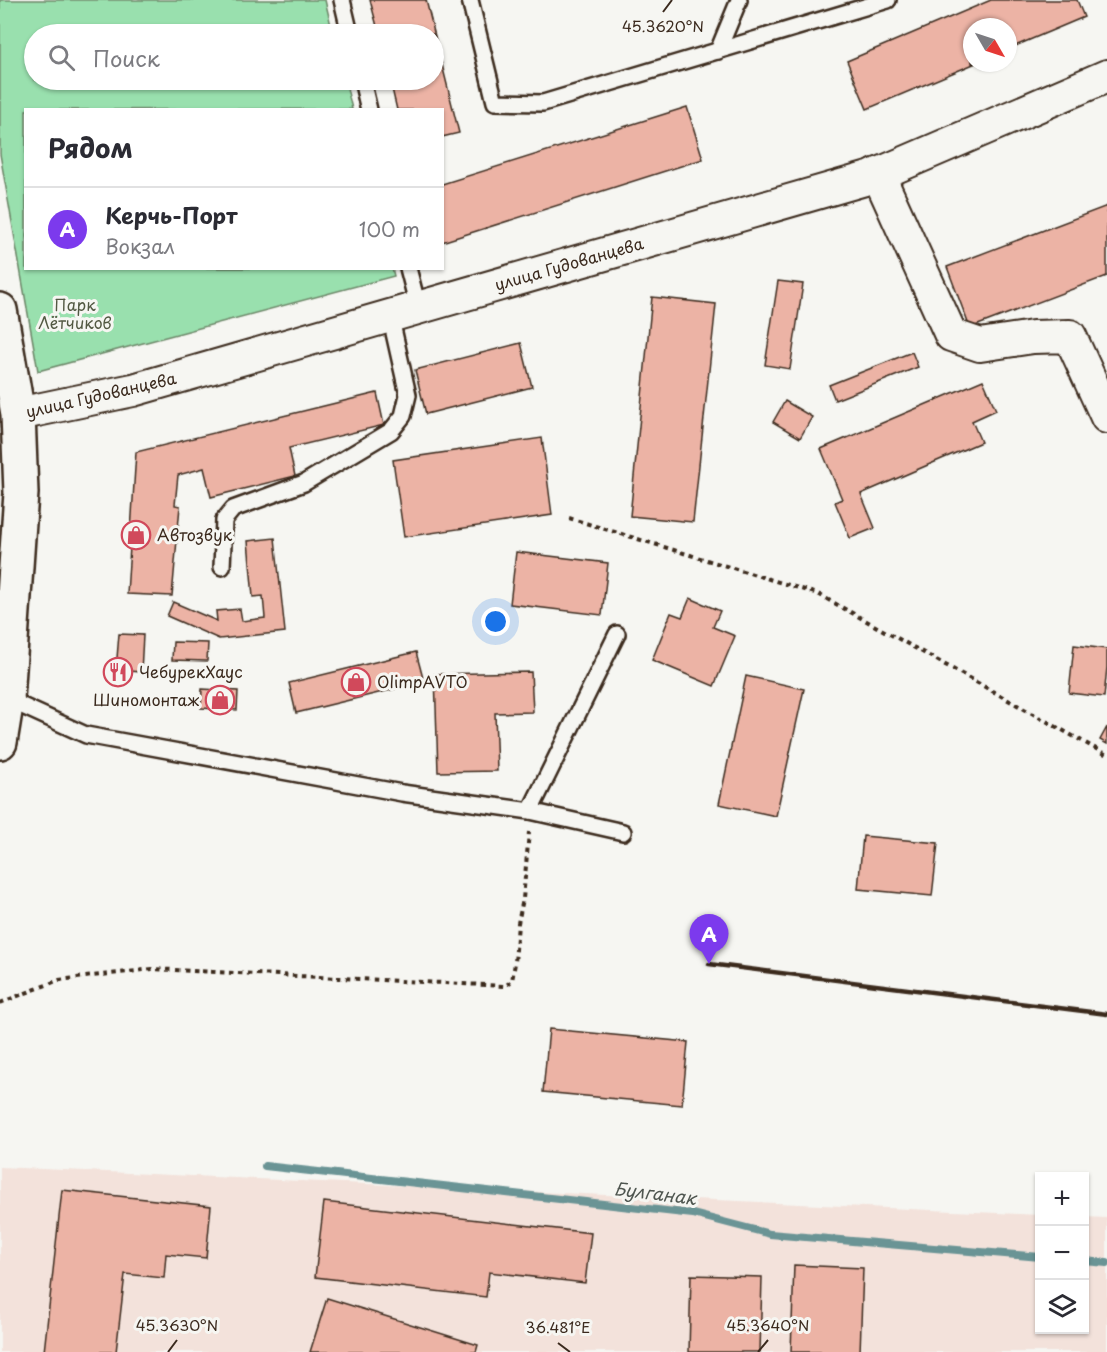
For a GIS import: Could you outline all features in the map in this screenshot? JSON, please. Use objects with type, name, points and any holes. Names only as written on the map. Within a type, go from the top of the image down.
[{"type":"main road","points":[[0,310],[18,414],[21,493],[7,699],[0,742]]},
{"type":"street","name":"улица Гудованцева","points":[[18,414],[133,390],[872,177],[1107,76]]},
{"type":"street","points":[[878,174],[951,336],[980,345],[1033,337],[1070,336],[1107,417]]},
{"type":"lane","points":[[342,0],[348,24]]},
{"type":"lane","points":[[470,0],[495,102],[543,103],[888,0]]},
{"type":"lane","points":[[718,51],[739,0]]},
{"type":"lane","points":[[364,90],[369,108]]},
{"type":"lane","points":[[222,567],[224,520],[233,509],[304,483],[391,431],[403,416],[408,395],[404,311],[408,270]]},
{"type":"lane","points":[[531,811],[617,634]]},
{"type":"lane","points":[[7,699],[86,735],[402,793],[531,811],[622,832]]},
{"type":"path","points":[[569,518],[818,594],[1107,755]]},
{"type":"path","points":[[0,1003],[59,981],[153,969],[505,986],[512,981],[515,963],[531,811]]},
{"type":"shaded area","points":[[0,1167],[1035,1215],[1035,1334],[1089,1334],[1089,1217],[1107,1218],[1107,1352],[0,1352]]},
{"type":"green space","name":"Парк Лётчиков","points":[[0,0],[325,0],[331,24],[24,24],[24,90],[347,90],[352,108],[24,108],[24,270],[392,270],[394,276],[38,371],[0,154]]},
{"type":"building","points":[[370,0],[426,0],[432,24],[376,24]]},
{"type":"building","points":[[991,0],[1077,0],[1084,17],[1017,45],[1017,18],[963,18],[963,68],[867,109],[847,61]]},
{"type":"building","points":[[444,73],[459,133],[444,137],[444,108],[397,108],[392,90],[444,90]]},
{"type":"building","points":[[687,107],[703,159],[444,241],[444,183]]},
{"type":"building","points":[[1107,206],[1107,276],[970,328],[947,267]]},
{"type":"building","points":[[778,281],[803,284],[790,369],[765,365]]},
{"type":"building","points":[[652,297],[716,304],[693,522],[630,516]]},
{"type":"building","points":[[521,343],[532,387],[426,414],[415,370]]},
{"type":"building","points":[[912,352],[918,367],[835,400],[829,385]]},
{"type":"building","points":[[983,380],[996,410],[972,421],[981,442],[861,494],[875,528],[850,538],[835,502],[842,499],[821,449]]},
{"type":"building","points":[[377,393],[384,425],[289,448],[295,476],[211,497],[204,468],[178,475],[175,505],[180,506],[172,596],[127,594],[136,452]]},
{"type":"building","points":[[785,401],[812,417],[800,438],[773,422]]},
{"type":"building","points":[[542,438],[552,515],[404,537],[393,460]]},
{"type":"building","points":[[275,538],[285,632],[219,639],[167,616],[173,602],[217,621],[216,611],[240,609],[242,621],[265,618],[263,596],[253,597],[248,541]]},
{"type":"building","points":[[516,552],[608,563],[602,615],[510,604]]},
{"type":"building","points":[[690,598],[720,611],[713,627],[735,636],[714,686],[652,660],[671,613],[682,617]]},
{"type":"building","points":[[119,634],[143,635],[141,672],[116,670]]},
{"type":"building","points":[[173,642],[208,643],[207,661],[172,660]]},
{"type":"building","points":[[1074,645],[1107,649],[1104,697],[1069,693]]},
{"type":"building","name":"OlimpAVTO","points":[[416,652],[424,682],[296,713],[289,683]]},
{"type":"building","points":[[531,672],[533,712],[495,713],[497,771],[438,772],[435,674]]},
{"type":"building","points":[[746,676],[804,689],[776,816],[719,804]]},
{"type":"building","name":"Шиномонтаж","points":[[202,689],[238,691],[237,710],[201,708]]},
{"type":"building","points":[[1107,727],[1107,744],[1100,740]]},
{"type":"building","points":[[863,836],[938,843],[932,896],[858,889]]},
{"type":"building","points":[[549,1029],[688,1042],[682,1105],[543,1092]]},
{"type":"building","points":[[62,1190],[211,1206],[206,1258],[166,1254],[164,1278],[125,1274],[116,1352],[44,1352]]},
{"type":"building","points":[[324,1202],[591,1233],[585,1283],[489,1272],[486,1297],[315,1277]]},
{"type":"building","points":[[794,1265],[863,1268],[860,1352],[791,1352]]},
{"type":"building","points":[[691,1275],[762,1277],[760,1352],[689,1352]]},
{"type":"building","points":[[327,1298],[478,1345],[476,1352],[310,1352]]},
{"type":"waterway","name":"Булганак","points":[[265,1166],[693,1214],[770,1234],[1035,1257]]},
{"type":"waterway","name":"Булганак","points":[[1089,1261],[1107,1263]]},
{"type":"railway","points":[[709,964],[1107,1014]]},
{"type":"place","name":"Автозвук","points":[[136,535]]},
{"type":"place","name":"ЧебурекХаус","points":[[118,672]]},
{"type":"place","name":"OlimpAVTO","points":[[356,682]]},
{"type":"place","name":"Шиномонтаж","points":[[220,700]]},
{"type":"place","name":"Керчь-Порт","points":[[709,964]]}]
